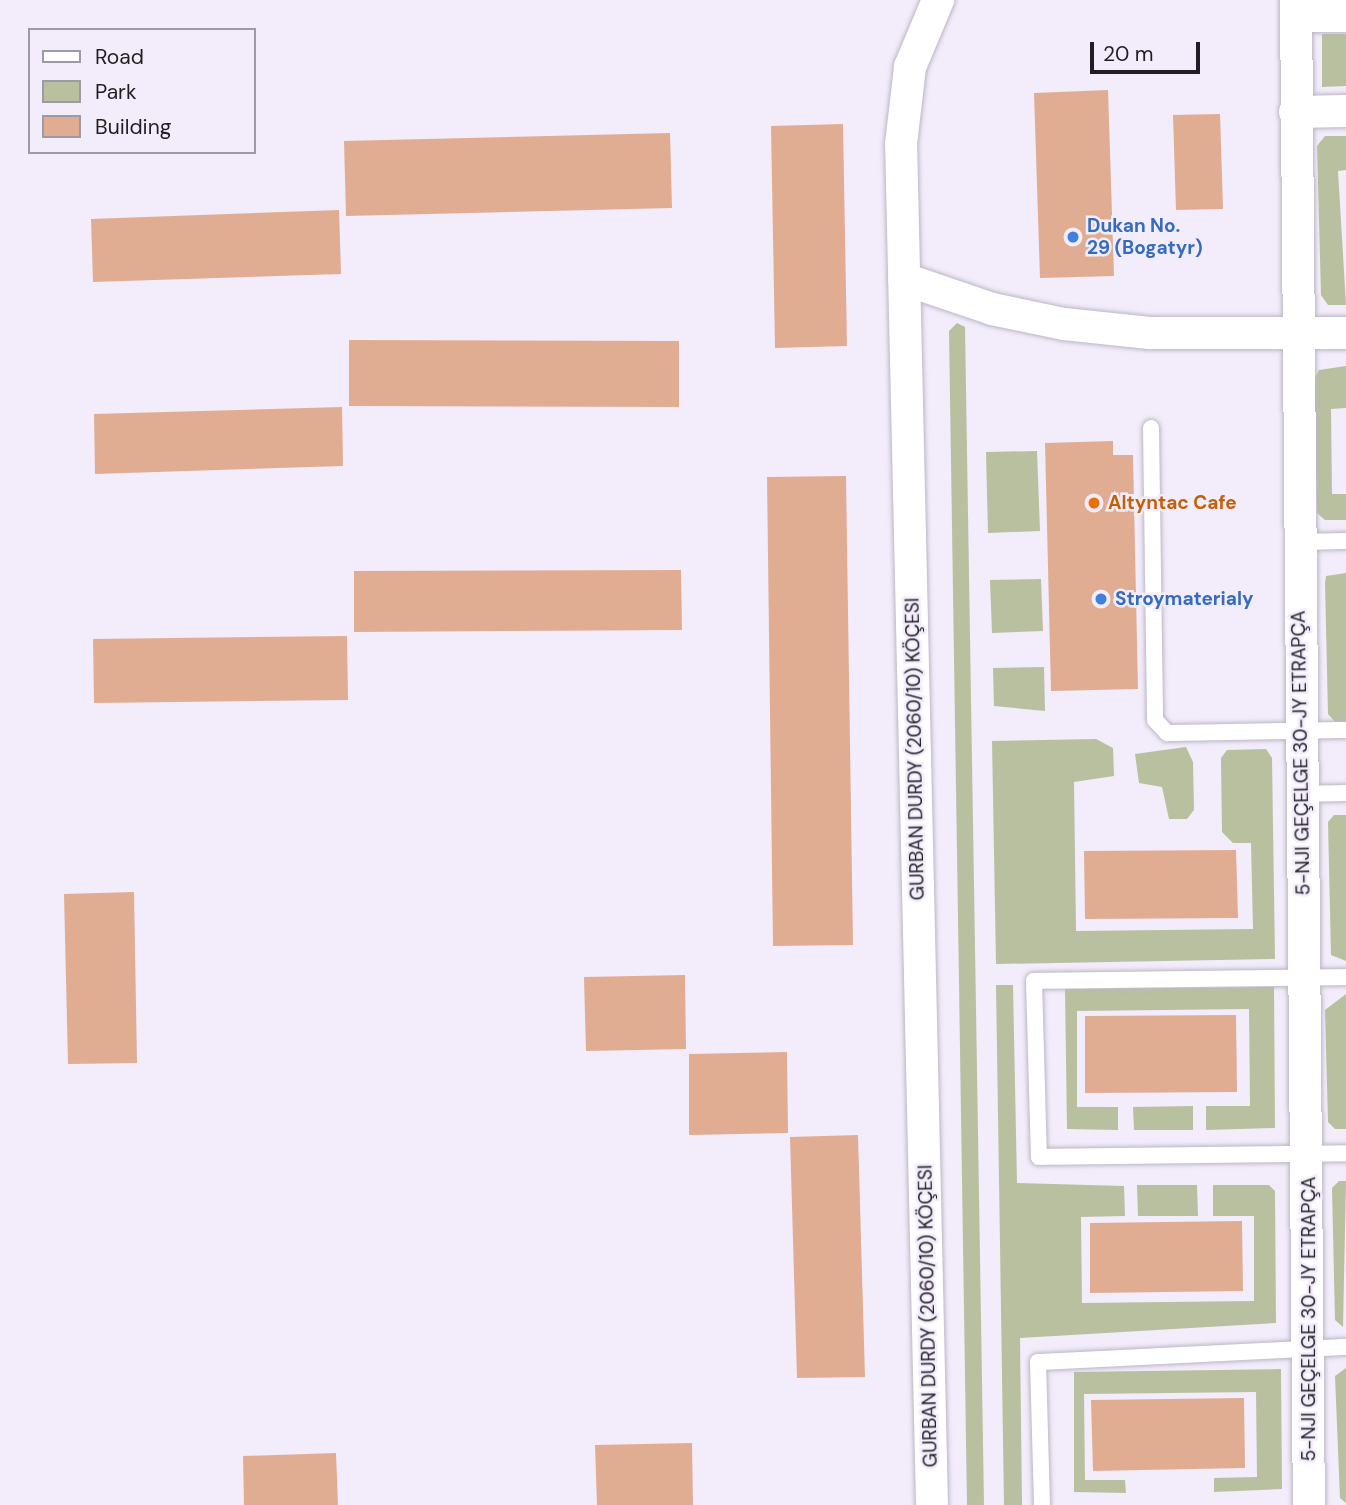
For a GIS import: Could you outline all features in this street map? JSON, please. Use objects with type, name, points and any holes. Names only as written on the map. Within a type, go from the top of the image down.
[{"type":"street","name":"GURBAN DURDY (2060/10) KÖÇESI","points":[[932,1505],[901,145],[909,80],[938,0]]},
{"type":"street","points":[[1296,8],[1346,16]]},
{"type":"street","name":"5-NJI GEÇELGE 30-JY ETRAPÇA","points":[[1296,8],[1299,732],[1308,1154],[1309,1505]]},
{"type":"street","points":[[1295,112],[1346,111]]},
{"type":"street","points":[[904,279],[992,309],[1064,324],[1150,333],[1346,333]]},
{"type":"lane","points":[[1151,428],[1156,720],[1167,733],[1346,730]]},
{"type":"lane","points":[[1298,542],[1346,541]]},
{"type":"lane","points":[[1301,794],[1346,793]]},
{"type":"lane","points":[[1346,977],[1034,981],[1039,1157],[1346,1153]]},
{"type":"lane","points":[[1042,1505],[1038,1362],[1346,1347]]},
{"type":"green space","points":[[1322,34],[1346,34],[1346,86],[1322,87]]},
{"type":"green space","points":[[1325,136],[1346,136],[1346,170],[1338,171],[1346,305],[1328,305],[1321,295],[1317,146]]},
{"type":"green space","points":[[957,323],[965,327],[984,1505],[967,1505],[949,331]]},
{"type":"green space","points":[[1346,366],[1346,408],[1331,409],[1332,494],[1346,494],[1346,520],[1325,520],[1317,513],[1314,380],[1319,370]]},
{"type":"green space","points":[[1037,451],[1040,531],[988,533],[986,452]]},
{"type":"green space","points":[[1346,573],[1346,722],[1336,723],[1328,714],[1325,583],[1326,576]]},
{"type":"green space","points":[[1041,579],[1043,631],[992,633],[990,580]]},
{"type":"green space","points":[[1044,667],[1045,711],[994,706],[993,668]]},
{"type":"green space","points":[[1096,739],[1113,748],[1114,776],[1074,782],[1076,931],[1253,929],[1251,843],[1233,843],[1222,832],[1221,758],[1227,750],[1266,749],[1272,758],[1275,959],[996,964],[992,741]]},
{"type":"green space","points":[[1186,747],[1193,762],[1194,810],[1187,819],[1169,819],[1162,787],[1139,783],[1135,754]]},
{"type":"green space","points":[[1334,815],[1346,815],[1346,961],[1331,955],[1328,822]]},
{"type":"green space","points":[[996,985],[1013,985],[1017,1183],[1124,1186],[1125,1216],[1081,1217],[1082,1303],[1254,1301],[1254,1216],[1213,1216],[1213,1185],[1269,1185],[1275,1191],[1276,1323],[1020,1338],[1022,1505],[1004,1505]]},
{"type":"green space","points":[[1274,987],[1275,1128],[1206,1130],[1206,1106],[1250,1106],[1249,1009],[1077,1011],[1077,1107],[1118,1107],[1118,1130],[1067,1129],[1065,989]]},
{"type":"green space","points":[[1346,994],[1346,1129],[1335,1129],[1328,1122],[1325,1010]]},
{"type":"green space","points":[[1193,1106],[1193,1130],[1134,1130],[1133,1107]]},
{"type":"green space","points":[[1339,1181],[1346,1181],[1343,1327],[1335,1320],[1332,1188]]},
{"type":"green space","points":[[1137,1185],[1197,1185],[1198,1216],[1138,1216]]},
{"type":"green space","points":[[1346,1368],[1346,1503],[1340,1498],[1335,1376]]},
{"type":"green space","points":[[1281,1369],[1282,1489],[1214,1492],[1214,1478],[1257,1477],[1256,1392],[1084,1394],[1085,1480],[1125,1480],[1126,1493],[1074,1492],[1074,1372]]},
{"type":"building","points":[[1108,90],[1114,276],[1040,278],[1034,93]]},
{"type":"building","points":[[1220,114],[1223,209],[1176,210],[1173,115]]},
{"type":"building","points":[[843,124],[847,346],[775,348],[771,126]]},
{"type":"building","points":[[670,133],[672,208],[346,216],[344,141]]},
{"type":"building","points":[[339,210],[341,274],[93,282],[91,219]]},
{"type":"building","points":[[349,340],[679,341],[679,407],[349,406]]},
{"type":"building","points":[[342,407],[343,466],[95,474],[94,414]]},
{"type":"building","points":[[1113,441],[1113,455],[1133,455],[1138,689],[1051,691],[1045,443]]},
{"type":"building","points":[[846,476],[853,945],[773,946],[767,477]]},
{"type":"building","points":[[681,570],[682,630],[354,632],[354,571]]},
{"type":"building","points":[[347,636],[348,700],[94,703],[93,639]]},
{"type":"building","points":[[1236,850],[1238,918],[1085,919],[1084,851]]},
{"type":"building","points":[[134,892],[137,1063],[68,1064],[64,894]]},
{"type":"building","points":[[685,975],[686,1049],[586,1051],[584,977]]},
{"type":"building","points":[[1236,1015],[1237,1092],[1085,1093],[1085,1016]]},
{"type":"building","points":[[787,1052],[788,1133],[689,1135],[689,1054]]},
{"type":"building","points":[[858,1135],[865,1377],[797,1378],[790,1137]]},
{"type":"building","points":[[1242,1221],[1243,1291],[1090,1293],[1090,1223]]},
{"type":"building","points":[[1244,1398],[1245,1468],[1093,1471],[1091,1400]]},
{"type":"building","points":[[692,1443],[693,1505],[597,1505],[595,1445]]},
{"type":"building","points":[[336,1453],[338,1505],[244,1505],[243,1456]]},
{"type":"place","name":"Dukan No. 29 (Bogatyr)","points":[[1073,237]]},
{"type":"place","name":"Altyntac Cafe","points":[[1094,503]]},
{"type":"place","name":"Stroymaterialy","points":[[1101,599]]}]
